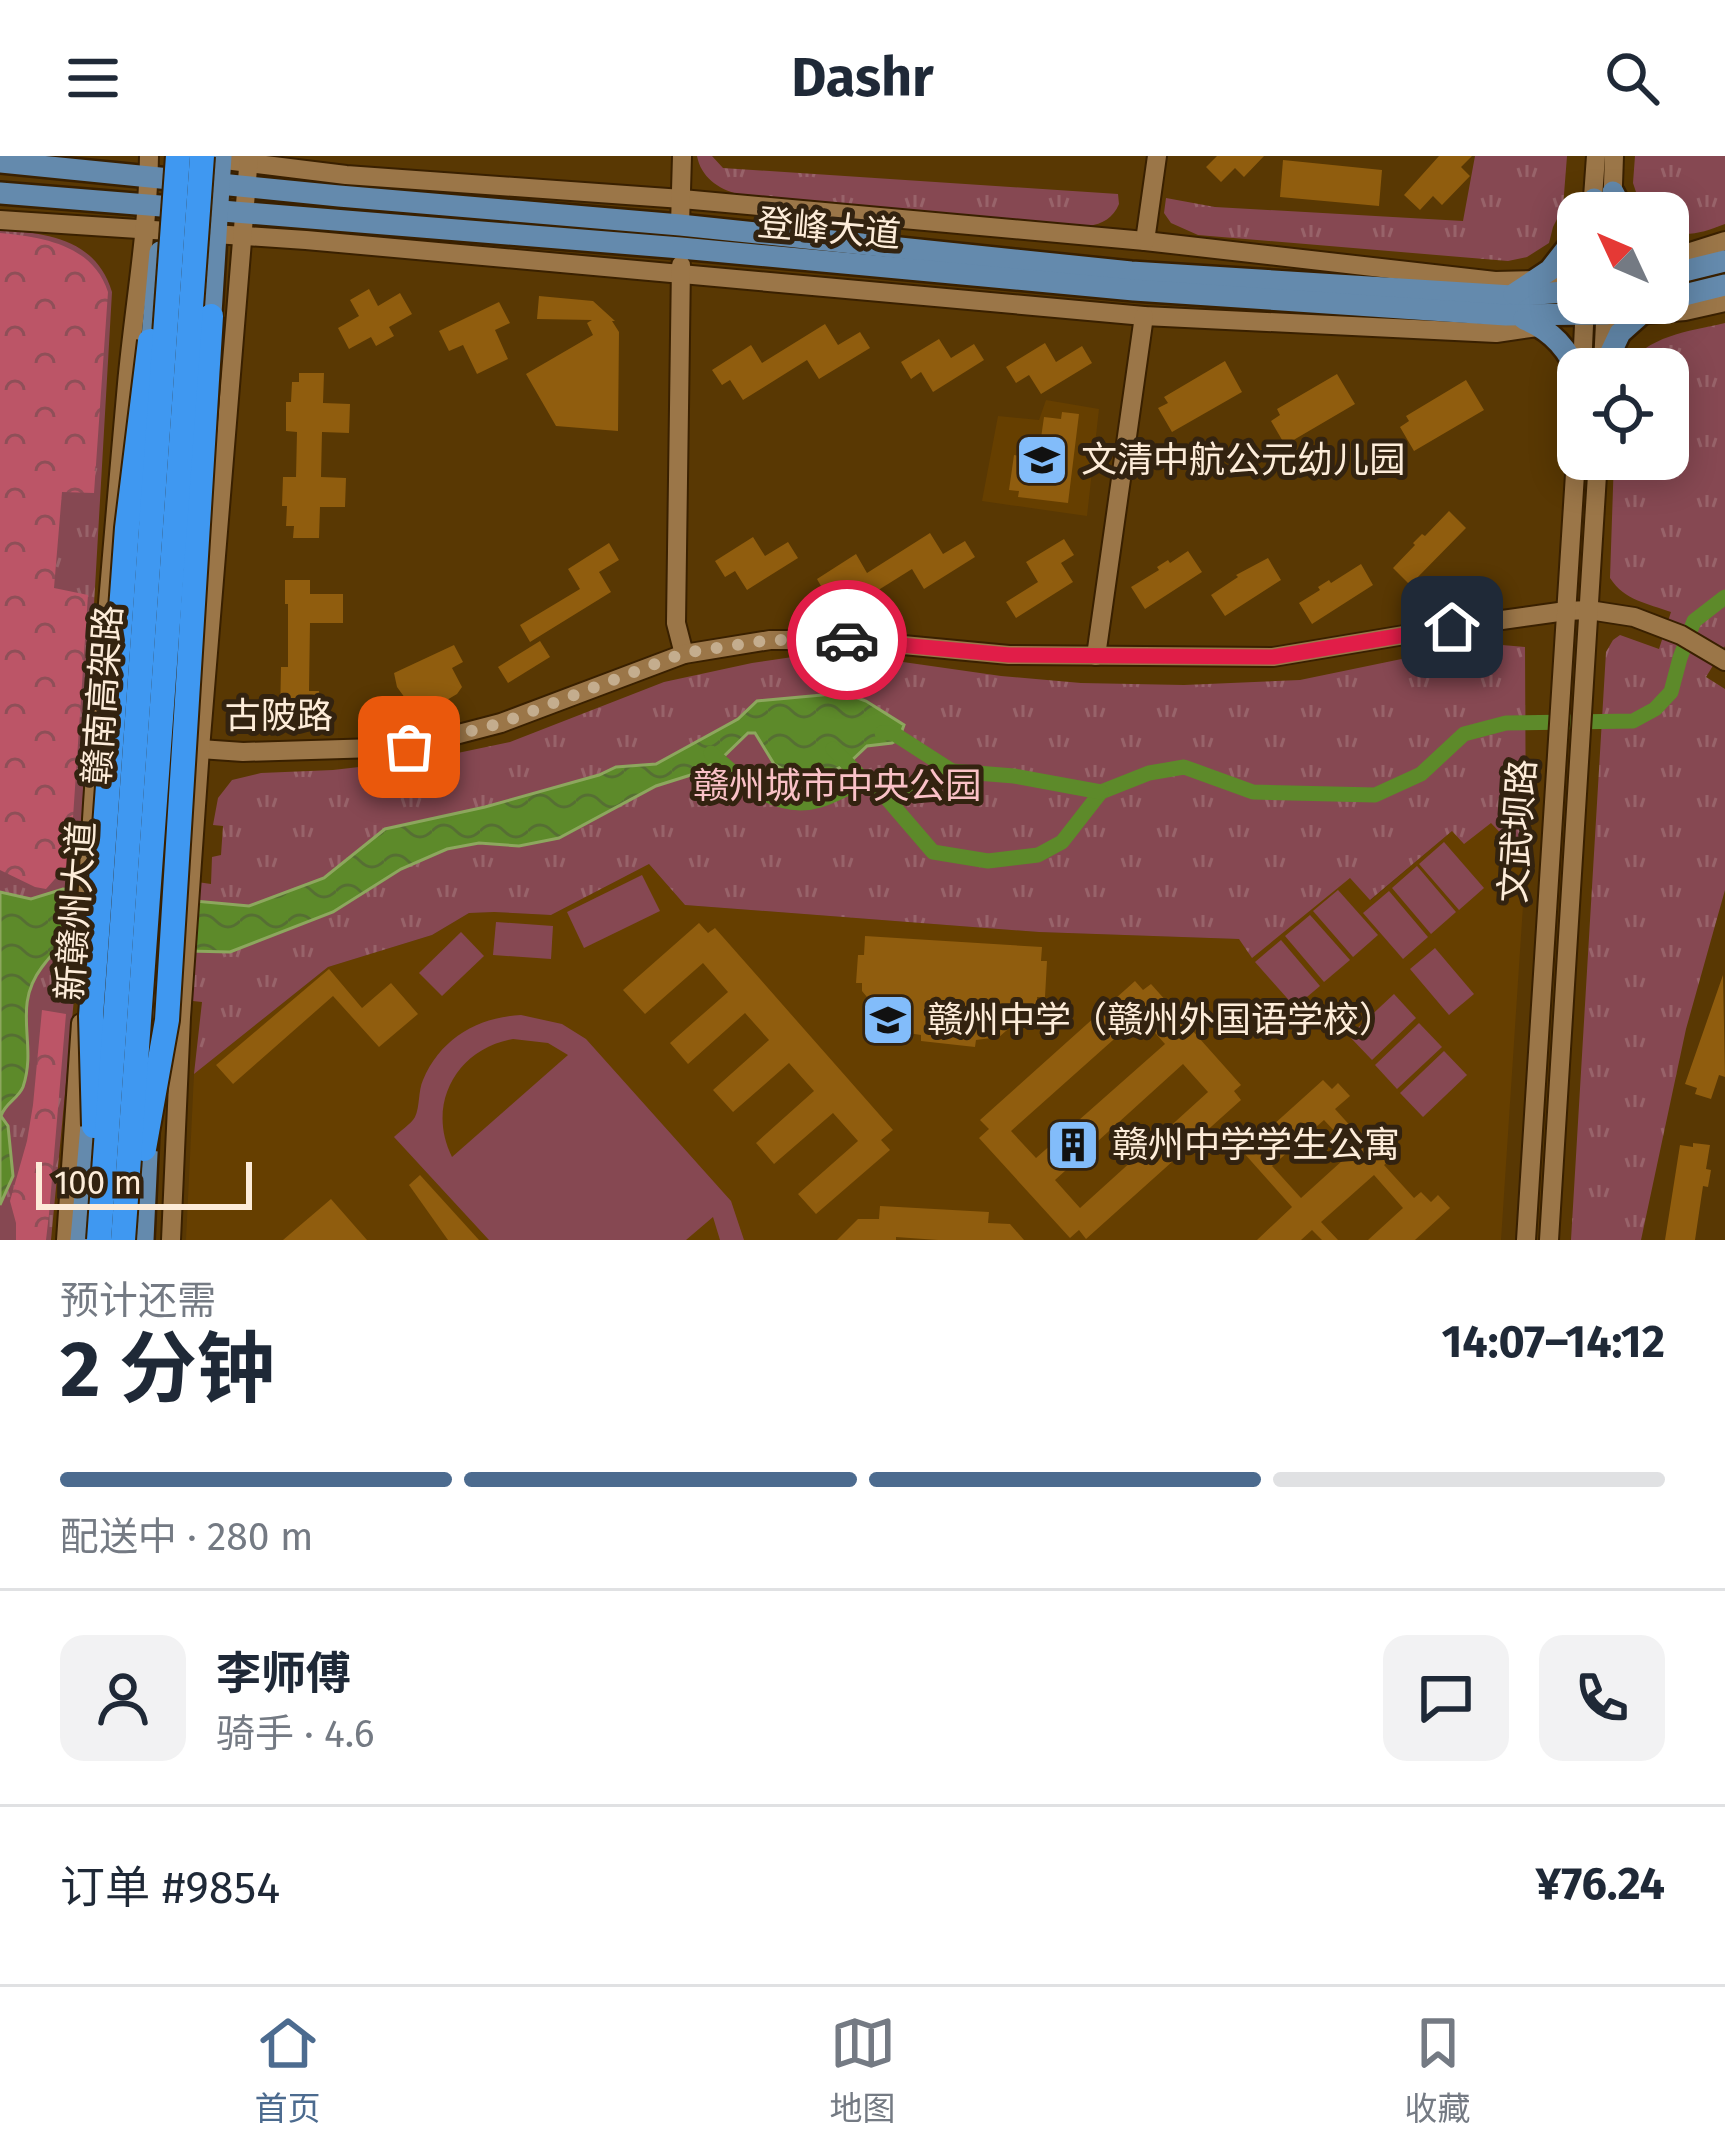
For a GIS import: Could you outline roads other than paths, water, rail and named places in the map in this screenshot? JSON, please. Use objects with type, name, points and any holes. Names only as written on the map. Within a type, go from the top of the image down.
[{"type":"highway","name":"赣南高架路","points":[[125,1240],[214,157]]},
{"type":"highway","name":"赣南高架路","points":[[98,1240],[162,164]]},
{"type":"highway","points":[[98,1240],[92,1016],[127,528],[154,309]]},
{"type":"highway","points":[[125,1240],[166,1020],[211,316]]},
{"type":"main road","points":[[142,1240],[168,809],[211,316],[218,184],[214,157]]},
{"type":"main road","name":"登峰大道","points":[[0,162],[162,164],[218,184],[246,187],[1557,309]]},
{"type":"main road","name":"新赣州大道","points":[[81,1240],[91,1016],[117,810],[154,309],[153,229],[162,164]]},
{"type":"main road","name":"登峰大道","points":[[0,193],[155,205],[216,222],[244,212],[1134,290],[1509,306],[1557,293]]},
{"type":"main road","points":[[1689,265],[1725,260]]},
{"type":"main road","points":[[1557,263],[1509,306],[1564,348]]},
{"type":"main road","name":"登峰大道","points":[[1689,295],[1725,285]]},
{"type":"main road","points":[[1613,348],[1620,333],[1632,324]]},
{"type":"street","points":[[193,156],[249,159],[346,175],[682,199],[1557,284]]},
{"type":"street","points":[[680,225],[682,156]]},
{"type":"street","points":[[1145,241],[1157,156]]},
{"type":"street","points":[[1596,156],[1599,192]]},
{"type":"street","points":[[1604,192],[1614,156]]},
{"type":"street","points":[[171,1240],[195,812],[249,159]]},
{"type":"street","points":[[0,220],[153,229],[216,222],[242,236],[1144,316],[1496,333],[1557,322]]},
{"type":"street","points":[[66,1240],[91,1016],[92,812],[127,380],[153,229]]},
{"type":"street","points":[[1689,259],[1725,241]]},
{"type":"street","points":[[682,248],[676,623],[684,653]]},
{"type":"street","points":[[1689,309],[1725,302]]},
{"type":"street","points":[[1096,656],[1144,316]]},
{"type":"street","name":"文武坝路","points":[[1526,1240],[1575,480]]},
{"type":"street","name":"文武坝路","points":[[1549,1240],[1597,480]]},
{"type":"street","name":"古陂路","points":[[200,749],[409,747],[501,723],[684,653],[770,640],[850,640],[1009,655],[1273,657],[1589,610],[1634,617],[1681,635],[1725,661]]},
{"type":"water","points":[[844,693],[904,725],[899,739],[867,746],[849,763],[806,784],[774,764],[755,733],[748,733],[722,758],[697,773],[656,786],[559,838],[519,846],[479,843],[447,849],[401,869],[333,912],[230,952],[62,948],[42,967],[28,997],[27,1071],[21,1091],[1,1116],[8,1126],[13,1176],[0,1205],[0,892],[31,899],[63,889],[249,906],[324,878],[385,829],[485,807],[616,767],[656,764],[738,719],[757,701]]},
{"type":"waterway","points":[[833,749],[884,795],[933,852],[988,861],[1038,855],[1062,842],[1101,792],[1149,773],[1184,767],[1253,792],[1375,795],[1421,774],[1464,734],[1506,723],[1633,721],[1655,709],[1671,692],[1694,621],[1725,597]]},
{"type":"waterway","points":[[882,733],[893,733],[952,771]]},
{"type":"waterway","points":[[711,753],[761,792],[789,802],[820,800],[864,780]]},
{"type":"waterway","points":[[884,795],[952,771],[1014,776],[1101,792]]},
{"type":"place","name":"文清中航公元幼儿园","points":[[1042,460]]},
{"type":"place","name":"赣州中学（赣州外国语学校）","points":[[888,1020]]},
{"type":"place","name":"赣州中学学生公寓","points":[[1073,1145]]},
{"type":"park label","name":"赣州城市中央公园","points":[[837,786]]}]
